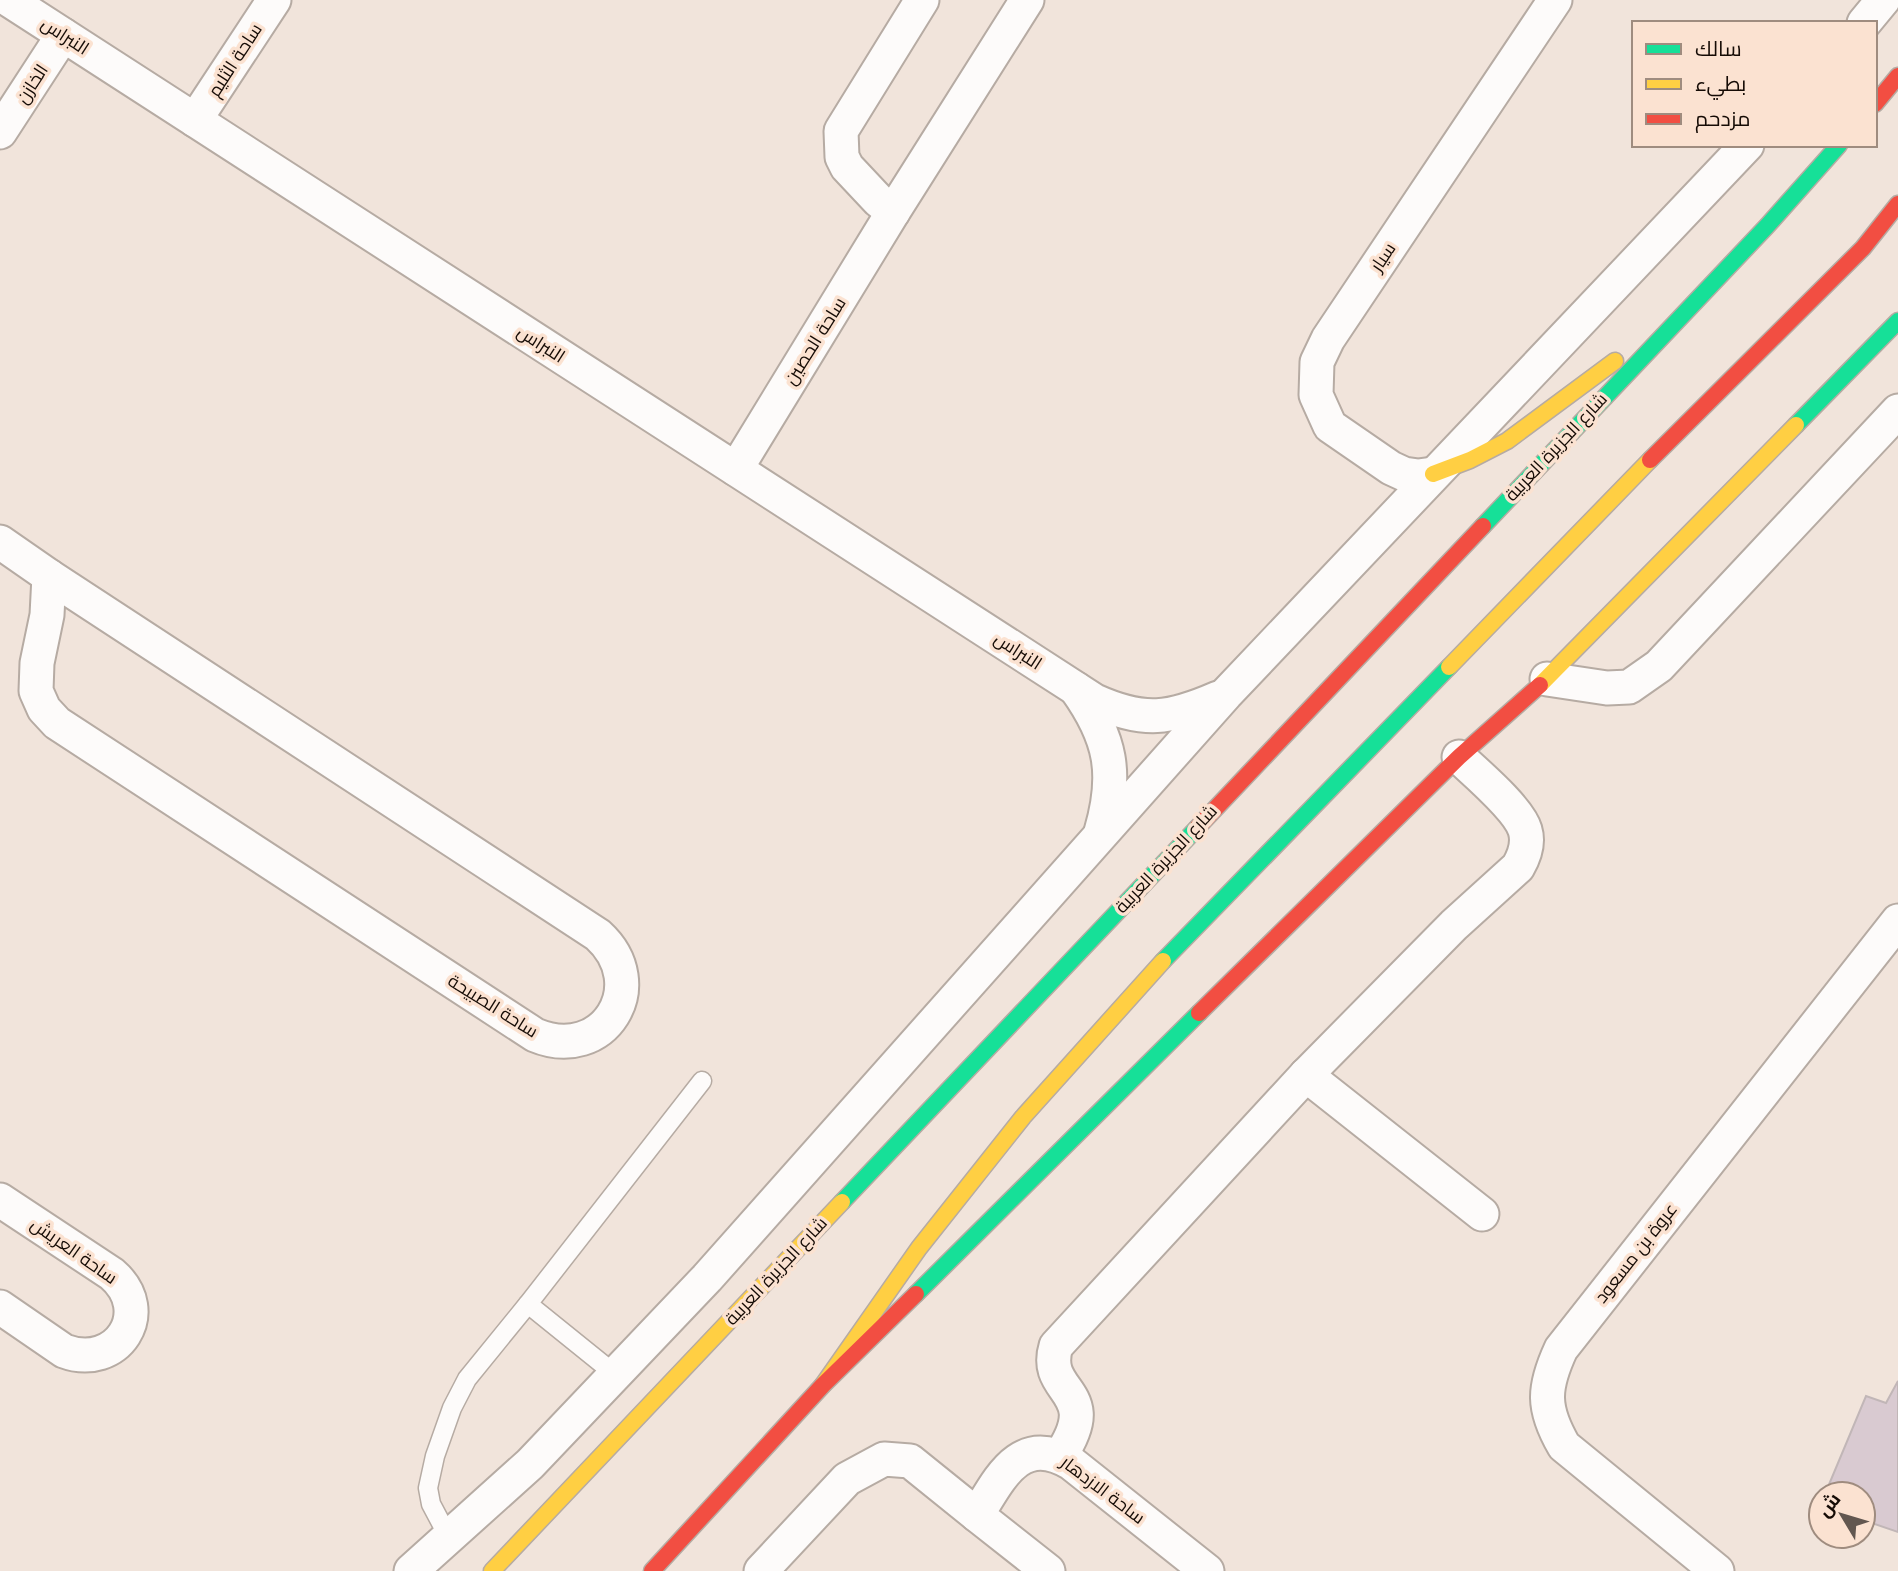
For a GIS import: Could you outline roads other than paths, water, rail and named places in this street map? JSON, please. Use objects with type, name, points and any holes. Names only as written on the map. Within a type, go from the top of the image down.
[{"type":"main road","points":[[1877,102],[1898,76]]},
{"type":"main road","name":"شارع الجزيرة العربية","points":[[492,1571],[1767,226],[1837,147]]},
{"type":"main road","points":[[823,1385],[928,1237],[1023,1117],[1134,992],[1608,503],[1863,248],[1898,204]]},
{"type":"main road","points":[[652,1571],[823,1385],[1459,757],[1547,679],[1898,321]]},
{"type":"main road","points":[[1433,474],[1470,460],[1507,441],[1584,382],[1663,335]]},
{"type":"street","name":"النبراس","points":[[9,0],[1095,701],[1117,711],[1140,716],[1165,716],[1189,711],[1226,694]]},
{"type":"street","name":"ساحة الثليم","points":[[195,120],[274,0]]},
{"type":"street","points":[[892,212],[877,200],[847,167],[842,157],[841,131],[922,0]]},
{"type":"street","name":"ساحة الحصين","points":[[736,469],[892,212],[1027,0]]},
{"type":"street","name":"سيار","points":[[1433,474],[1418,476],[1391,468],[1330,426],[1316,395],[1317,362],[1328,339],[1555,0]]},
{"type":"street","points":[[1866,21],[1883,0]]},
{"type":"street","name":"الخازن","points":[[0,132],[63,35]]},
{"type":"street","points":[[411,1571],[530,1464],[708,1278],[1226,694],[1745,147]]},
{"type":"street","points":[[1547,679],[1607,688],[1629,687],[1659,666],[1898,411]]},
{"type":"street","name":"ساحة الصبيحة","points":[[0,542],[598,935],[610,946],[622,974],[619,1004],[611,1019],[601,1029],[576,1041],[562,1042],[535,1035],[57,723],[44,709],[36,691],[37,663],[47,615],[49,576]]},
{"type":"street","name":"النبراس","points":[[1074,687],[1093,712],[1105,741],[1111,772],[1110,803],[1101,833]]},
{"type":"street","points":[[1060,1456],[1074,1432],[1077,1413],[1071,1395],[1053,1367],[1056,1346],[1306,1075],[1454,925],[1518,867],[1525,855],[1525,828],[1506,802],[1459,757]]},
{"type":"street","name":"عروة بن مسعود","points":[[1717,1571],[1564,1446],[1552,1425],[1546,1399],[1549,1374],[1561,1349],[1898,921]]},
{"type":"street","points":[[1306,1075],[1482,1214]]},
{"type":"street","name":"ساحة العريش","points":[[0,1200],[113,1274],[126,1290],[132,1311],[126,1332],[119,1342],[100,1354],[87,1356],[64,1351],[0,1307]]},
{"type":"street","name":"ساحة الازدهار","points":[[977,1515],[1002,1474],[1012,1464],[1022,1457],[1035,1454],[1060,1456],[1207,1571]]},
{"type":"street","points":[[761,1571],[847,1479],[884,1460],[910,1461],[1048,1571]]},
{"type":"lane","points":[[449,1538],[431,1504],[428,1488],[435,1456],[452,1408],[467,1379],[702,1081]]},
{"type":"lane","points":[[528,1304],[616,1375]]}]
